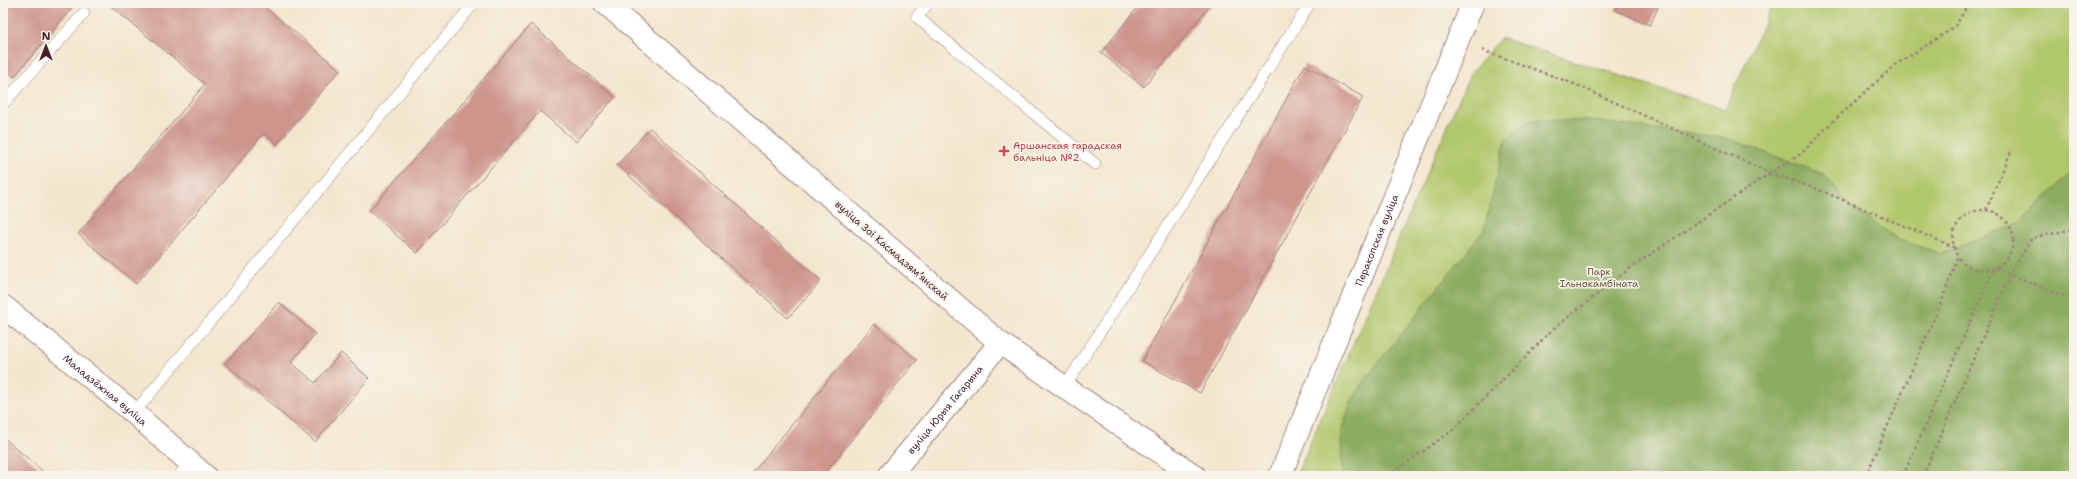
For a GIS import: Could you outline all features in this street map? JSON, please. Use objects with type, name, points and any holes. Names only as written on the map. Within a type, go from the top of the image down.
[{"type":"street","name":"вуліца Зоі Касмадзямʼянскай","points":[[605,3],[1000,343],[1195,476]]},
{"type":"street","name":"Перакопская вуліца","points":[[1280,476],[1456,41],[1473,3]]},
{"type":"street","name":"Маладзёжная вуліца","points":[[3,306],[134,413],[191,471]]},
{"type":"street","name":"вуліца Юрыя Гагарына","points":[[889,476],[1000,343]]},
{"type":"lane","points":[[134,413],[474,3]]},
{"type":"lane","points":[[928,3],[917,17],[1095,164]]},
{"type":"lane","points":[[1064,388],[1310,3]]},
{"type":"lane","points":[[3,104],[84,13]]},
{"type":"path","points":[[1388,476],[1453,430],[1553,329],[1629,269],[1770,173],[1801,154],[1830,124],[1896,65],[1956,25],[1969,3]]},
{"type":"path","points":[[1456,41],[1577,85],[1770,173],[1817,189],[1954,247]]},
{"type":"path","points":[[1986,210],[2012,149]]},
{"type":"path","points":[[1977,210],[1986,210],[2004,217],[2013,233],[2013,244],[2010,254],[2004,262],[1994,268],[1985,270],[1974,269],[1965,264],[1954,247],[1956,228],[1961,220],[1968,214],[1977,210]]},
{"type":"path","points":[[1923,476],[2010,274],[2032,238],[2074,229]]},
{"type":"path","points":[[1866,476],[1943,298],[1958,255]]},
{"type":"path","points":[[1994,268],[2074,300]]},
{"type":"path","points":[[1903,476],[1994,268]]},
{"type":"green space","name":"Парк Ільнокамбіната","points":[[1773,3],[2074,3],[2074,476],[1296,476],[1470,74],[1501,38],[1725,109]]},
{"type":"green space","name":"Парк Ільнокамбіната","points":[[1530,120],[1592,121],[1726,138],[1823,174],[1851,207],[1899,240],[1942,254],[2020,223],[2074,170],[2074,476],[1342,476],[1341,432],[1351,402],[1368,376],[1484,230],[1506,139]]},
{"type":"building","points":[[3,3],[76,3],[14,77],[3,68]]},
{"type":"building","points":[[107,3],[260,3],[340,70],[277,144],[264,133],[136,284],[78,234],[205,84]]},
{"type":"building","points":[[1141,3],[1212,3],[1144,87],[1101,53]]},
{"type":"building","points":[[1618,3],[1660,3],[1650,25],[1615,10]]},
{"type":"building","points":[[531,24],[615,97],[576,142],[540,111],[417,253],[369,211]]},
{"type":"building","points":[[1305,65],[1363,97],[1200,393],[1142,361]]},
{"type":"building","points":[[650,128],[821,281],[788,318],[617,165]]},
{"type":"building","points":[[279,302],[315,334],[291,362],[315,383],[341,353],[369,378],[315,442],[225,364]]},
{"type":"building","points":[[874,324],[917,360],[822,476],[750,476]]},
{"type":"building","points":[[3,437],[48,476],[3,476]]},
{"type":"place","name":"Аршанская гарадская бальніца №2","points":[[1004,151]]}]
